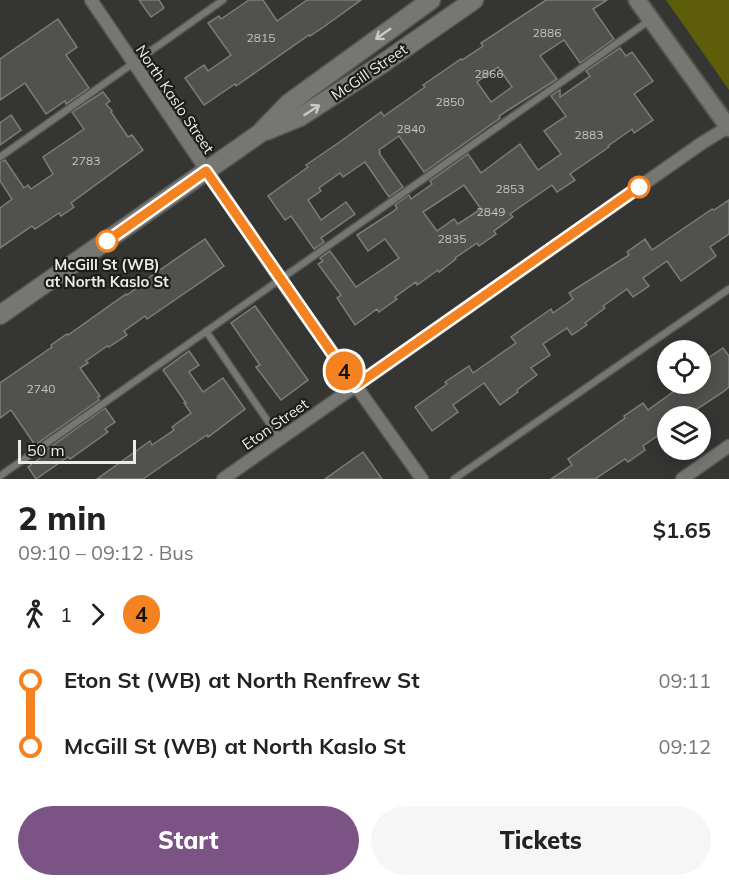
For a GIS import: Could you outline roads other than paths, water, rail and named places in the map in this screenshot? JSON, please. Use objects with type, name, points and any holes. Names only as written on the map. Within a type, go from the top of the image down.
[{"type":"main road","name":"McGill Street","points":[[0,315],[259,134],[290,103],[431,0]]},
{"type":"main road","name":"McGill Street","points":[[259,134],[300,117],[474,0]]},
{"type":"street","name":"North Kaslo Street","points":[[91,0],[280,279],[422,479]]},
{"type":"street","points":[[637,0],[729,127]]},
{"type":"street","name":"Eton Street","points":[[223,479],[702,143],[729,127]]},
{"type":"street","points":[[682,479],[729,446]]},
{"type":"lane","points":[[0,157],[224,0]]},
{"type":"lane","points":[[0,476],[651,19]]},
{"type":"lane","points":[[454,479],[729,289]]},
{"type":"lane","points":[[206,331],[280,439]]},
{"type":"place","name":"McGill St (WB) at North Kaslo St","points":[[107,241]]}]
